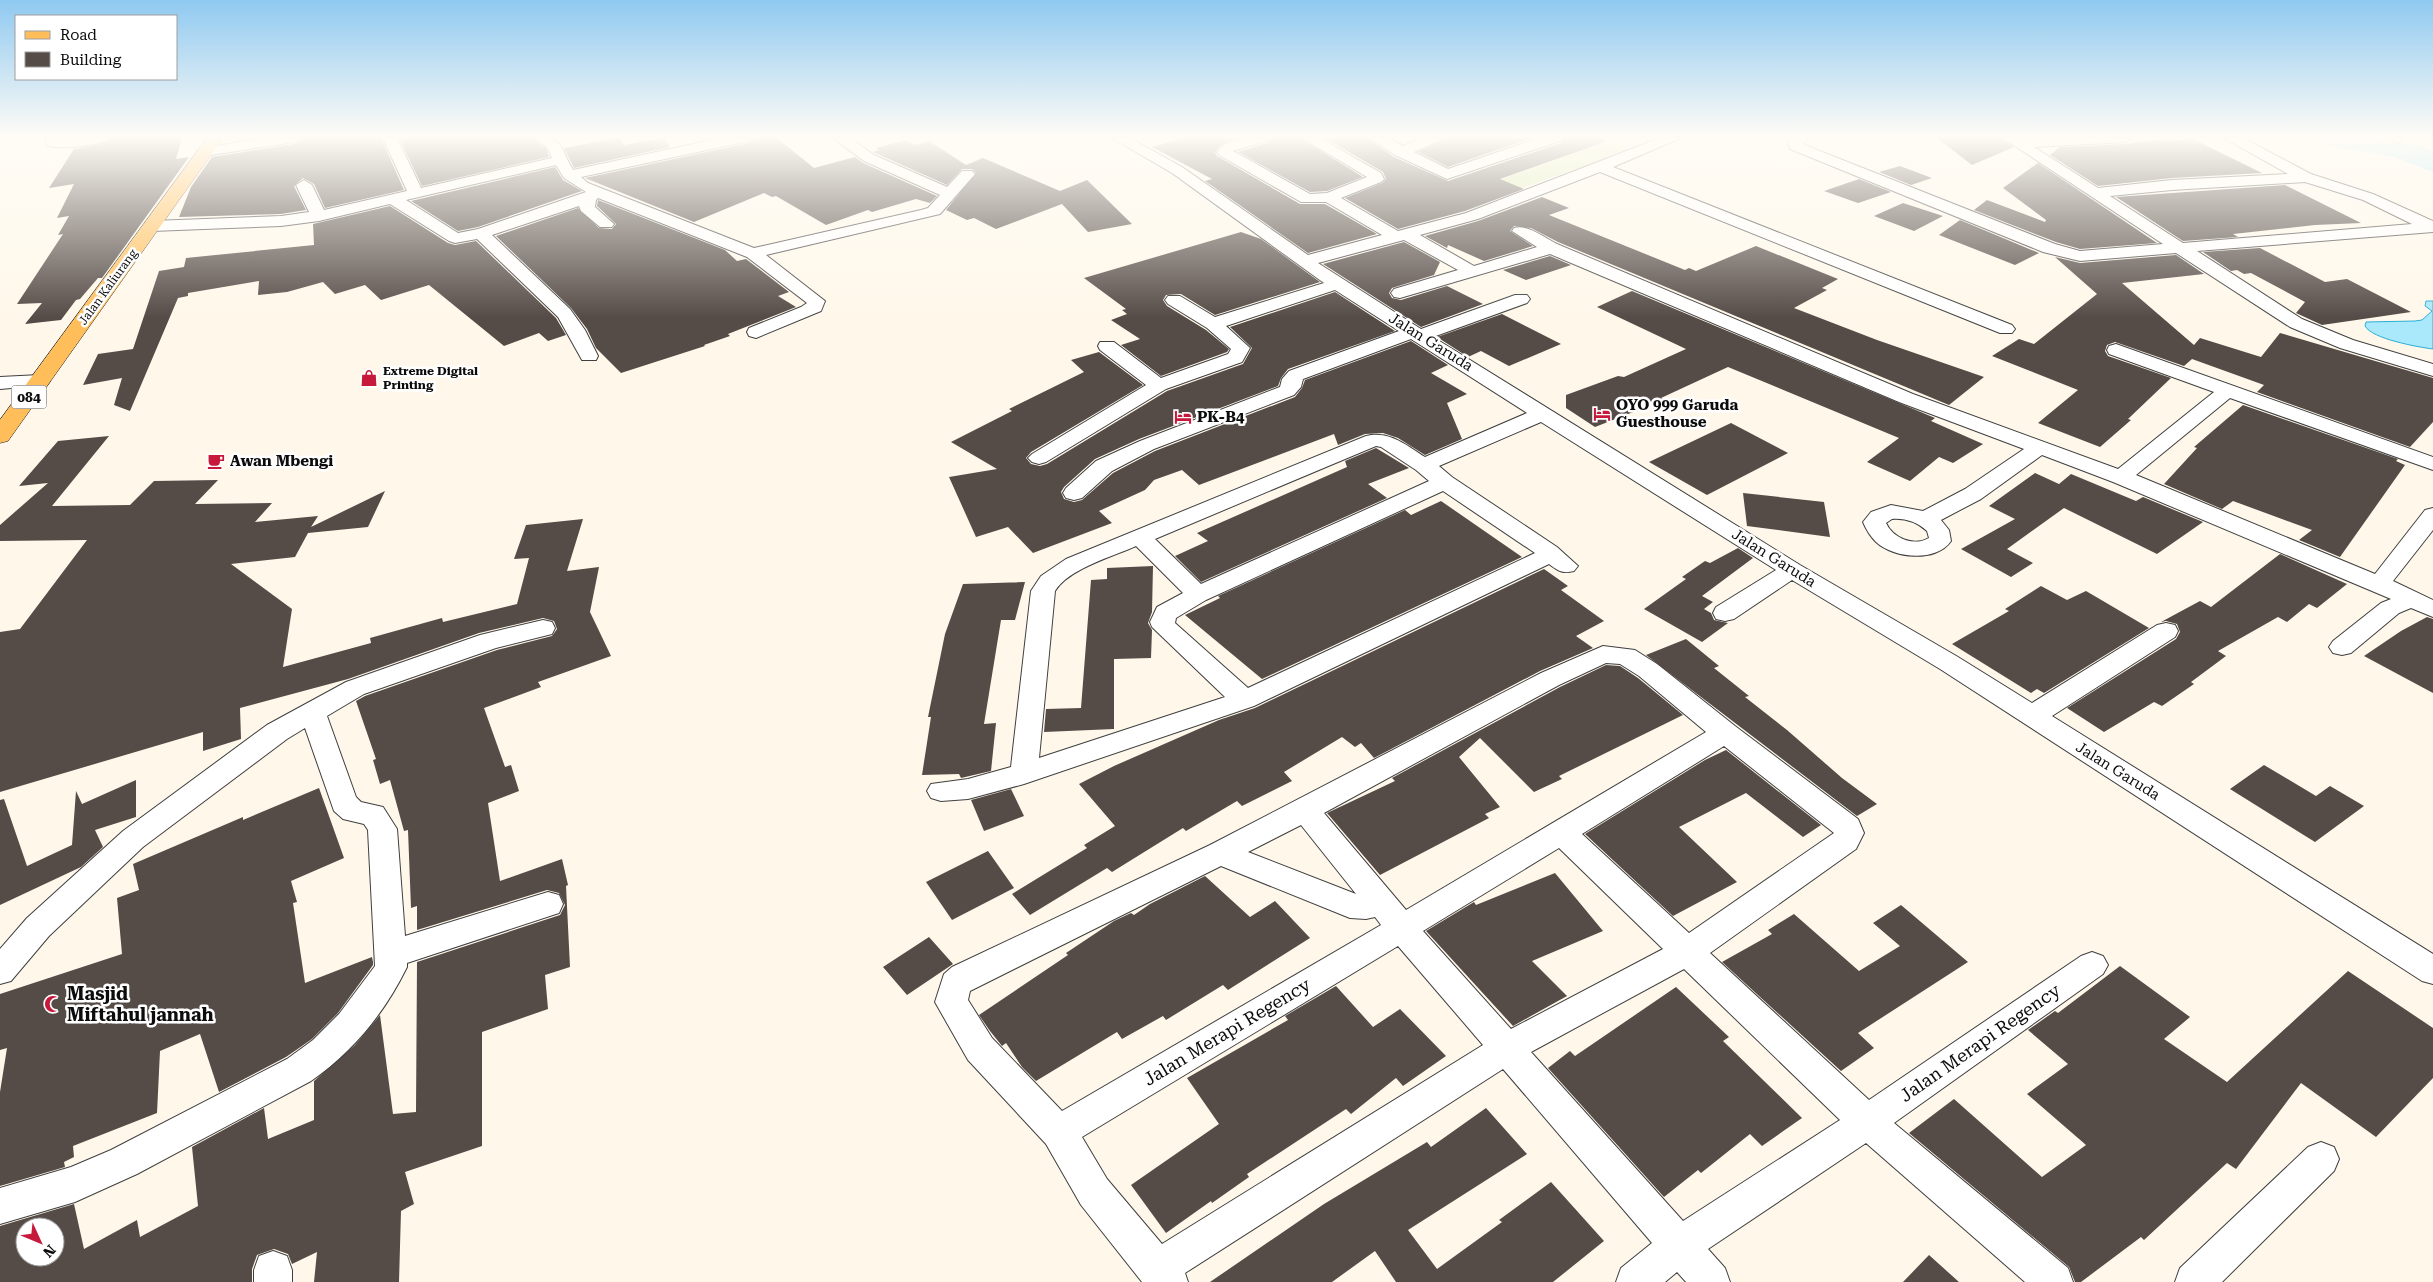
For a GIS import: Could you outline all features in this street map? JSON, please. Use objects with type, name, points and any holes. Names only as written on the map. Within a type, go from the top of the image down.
[{"type":"main road","name":"Jalan Kaliurang","points":[[0,436],[172,198]]},
{"type":"street","points":[[310,198],[319,216]]},
{"type":"street","points":[[152,226],[276,221],[319,216],[397,198]]},
{"type":"street","points":[[393,199],[455,238],[482,233],[584,198]]},
{"type":"street","points":[[591,198],[587,208],[606,224]]},
{"type":"street","points":[[600,198],[753,253],[816,301],[816,305],[807,311],[756,332]]},
{"type":"street","points":[[753,253],[925,214],[934,210],[946,198]]},
{"type":"street","name":"Jalan Garuda","points":[[1216,198],[1337,284],[1418,333],[1542,414],[1792,570],[2032,716],[2433,971]]},
{"type":"street","points":[[1304,198],[1312,200],[1321,198]]},
{"type":"street","points":[[1332,198],[1473,272]]},
{"type":"street","points":[[1306,261],[1472,216],[1518,198]]},
{"type":"street","points":[[1678,198],[2006,329]]},
{"type":"street","points":[[1920,198],[2065,253],[2091,256],[2177,247],[2433,228]]},
{"type":"street","points":[[2100,198],[2260,301],[2324,337],[2433,370]]},
{"type":"street","points":[[2370,198],[2433,228]]},
{"type":"street","points":[[1520,231],[1551,248],[1906,398],[2121,477],[2379,584],[2433,609]]},
{"type":"street","points":[[482,233],[564,313],[576,330],[589,356]]},
{"type":"street","points":[[1400,293],[1551,248]]},
{"type":"street","points":[[1213,324],[1337,284]]},
{"type":"street","points":[[1074,493],[1104,466],[1147,445],[1287,391],[1296,375],[1521,299]]},
{"type":"street","points":[[1039,458],[1159,385],[1239,356],[1241,348],[1213,324],[1174,300]]},
{"type":"street","points":[[1107,346],[1159,385]]},
{"type":"street","points":[[2116,350],[2433,464]]},
{"type":"street","points":[[0,383],[40,381]]},
{"type":"street","points":[[2121,477],[2228,390]]},
{"type":"street","points":[[1424,465],[1542,414]]},
{"type":"street","points":[[941,791],[968,789],[1024,774],[1244,700],[1543,558],[1557,559],[1444,482],[1424,465],[1386,441],[1373,440],[1141,538],[1074,564],[1049,581],[1043,591],[1024,774]]},
{"type":"street","points":[[1925,519],[1973,494],[2040,448]]},
{"type":"street","points":[[1244,700],[1164,627],[1162,622],[1166,613],[1198,595],[1444,482]]},
{"type":"street","points":[[2379,584],[2433,515]]},
{"type":"street","points":[[1141,538],[1198,595]]},
{"type":"street","points":[[1726,613],[1792,570]]},
{"type":"street","points":[[2342,647],[2390,608],[2411,599]]},
{"type":"street","points":[[0,971],[38,927],[133,839],[277,732],[355,688],[489,641],[543,628]]},
{"type":"street","points":[[2032,716],[2166,632]]},
{"type":"street","points":[[1603,654],[1626,656],[1648,670],[1725,733],[1848,827],[1849,833],[1846,841],[1686,952],[1507,1048],[1162,1275],[1094,1192],[1060,1132],[980,1049],[951,1002],[955,984],[963,977],[1305,810],[1550,678],[1603,654]]},
{"type":"street","points":[[0,1206],[75,1184],[124,1162],[311,1063],[375,996],[391,967],[382,829],[373,816],[354,811],[344,803],[328,752],[312,711]]},
{"type":"street","name":"Jalan Merapi Regency","points":[[1060,1132],[1725,733]]},
{"type":"street","points":[[1305,810],[1402,928],[1711,1282]]},
{"type":"street","points":[[1560,831],[1867,1122],[2054,1282]]},
{"type":"street","points":[[1220,853],[1350,906],[1366,907],[1380,901]]},
{"type":"street","points":[[390,956],[409,948],[548,904]]},
{"type":"street","name":"Jalan Merapi Regency","points":[[1635,1282],[1680,1245],[1805,1165],[2092,965]]},
{"type":"street","points":[[2194,1282],[2321,1159]]},
{"type":"water","points":[[2426,301],[2433,301],[2433,349],[2376,335],[2365,326],[2366,322],[2422,320],[2432,311],[2425,306]]},
{"type":"building","points":[[67,198],[160,198],[102,278],[98,278],[80,299],[76,300],[61,320],[25,324],[42,303],[17,304],[63,234],[58,235],[69,216],[57,218]]},
{"type":"building","points":[[187,198],[300,198],[306,210],[281,214],[179,217]]},
{"type":"building","points":[[320,198],[370,198],[325,208]]},
{"type":"building","points":[[424,198],[562,198],[478,227],[458,231],[411,201]]},
{"type":"building","points":[[634,198],[752,198],[694,222]]},
{"type":"building","points":[[779,198],[935,198],[930,203],[916,199],[872,212],[868,210],[826,225]]},
{"type":"building","points":[[956,198],[1105,198],[1132,224],[1088,232],[1062,204],[996,229],[974,218],[967,220],[946,210]]},
{"type":"building","points":[[1229,198],[1289,198],[1300,204],[1325,204],[1377,234],[1308,253]]},
{"type":"building","points":[[1345,198],[1500,198],[1465,211],[1398,229]]},
{"type":"building","points":[[1544,198],[1569,208],[1549,215],[1685,270],[1689,268],[1696,271],[1756,246],[1838,279],[1822,288],[1827,290],[1794,308],[1877,340],[1984,377],[1949,405],[1558,242],[1531,228],[1514,226],[1510,231],[1533,246],[1484,261],[1448,245],[1447,248],[1425,236],[1478,221]]},
{"type":"building","points":[[1843,198],[1874,198],[1858,203]]},
{"type":"building","points":[[2016,198],[2090,198],[2157,243],[2080,249],[2056,242],[1974,210],[1987,200],[2045,222],[2046,220]]},
{"type":"building","points":[[2117,198],[2311,198],[2361,223],[2315,225],[2233,234],[2238,237],[2183,241]]},
{"type":"building","points":[[598,200],[725,250],[737,261],[746,259],[789,292],[778,296],[796,307],[728,334],[730,336],[705,346],[621,373],[596,348],[587,329],[571,308],[496,236],[578,208],[599,228],[612,229],[616,224],[597,206]]},
{"type":"building","points":[[1903,203],[1943,216],[1914,231],[1874,216]]},
{"type":"building","points":[[390,206],[448,243],[455,245],[476,241],[556,318],[566,335],[548,341],[539,333],[504,346],[429,285],[381,300],[365,285],[335,294],[323,282],[287,292],[258,295],[259,281],[188,293],[188,296],[178,298],[130,411],[114,405],[122,378],[83,385],[98,354],[133,349],[159,271],[184,267],[186,258],[314,245],[313,224]]},
{"type":"building","points":[[1960,220],[2039,253],[2015,265],[1939,235]]},
{"type":"building","points":[[1241,232],[1261,239],[1320,282],[1215,315],[1181,294],[1166,295],[1163,300],[1167,306],[1206,330],[1229,349],[1227,352],[1161,376],[1121,345],[1140,339],[1111,320],[1127,314],[1122,310],[1126,309],[1084,278]]},
{"type":"building","points":[[1404,242],[1440,262],[1434,275],[1392,288],[1389,293],[1392,298],[1401,300],[1447,286],[1483,304],[1421,327],[1323,264]]},
{"type":"building","points":[[2260,248],[2325,282],[2347,279],[2411,312],[2322,325],[2296,313],[2305,302],[2251,273],[2244,274],[2237,270],[2231,271],[2203,252]]},
{"type":"building","points":[[2176,255],[2204,274],[2122,283],[2194,345],[2200,338],[2261,357],[2280,333],[2433,378],[2433,422],[2410,447],[2257,392],[2264,385],[2192,359],[2184,366],[2115,342],[2107,345],[2105,351],[2108,356],[2171,378],[2128,419],[2131,420],[2100,447],[2038,423],[2078,390],[1992,356],[2019,339],[2034,344],[2097,294],[2055,257],[2080,263]]},
{"type":"building","points":[[1550,256],[1571,265],[1526,280],[1503,270]]},
{"type":"building","points":[[1632,291],[1935,418],[1931,421],[1983,444],[1953,463],[1939,457],[1910,481],[1867,462],[1899,438],[1728,367],[1661,398],[1664,400],[1595,427],[1566,408],[1566,395],[1618,376],[1624,377],[1686,349],[1597,307]]},
{"type":"building","points":[[1335,292],[1395,331],[1288,369],[1278,386],[1139,439],[1095,459],[1064,487],[1061,492],[1064,499],[1074,502],[1082,500],[1113,473],[1155,451],[1295,397],[1305,380],[1411,341],[1448,365],[1431,373],[1467,394],[1447,403],[1462,439],[1425,455],[1398,438],[1383,433],[1365,434],[1338,445],[1334,434],[1199,485],[1182,470],[1154,480],[1145,490],[1099,511],[1112,523],[1033,553],[1008,527],[976,537],[949,477],[997,469],[951,442],[1012,411],[1009,409],[1084,372],[1071,360],[1099,352],[1143,385],[1031,452],[1026,458],[1031,464],[1040,466],[1047,464],[1167,391],[1243,364],[1252,348],[1230,327]]},
{"type":"building","points":[[1502,314],[1561,344],[1509,366],[1481,351],[1468,357],[1437,337]]},
{"type":"building","points":[[2243,405],[2398,459],[2396,461],[2405,465],[2340,557],[2299,540],[2312,530],[2233,501],[2222,509],[2164,484],[2197,448],[2194,447]]},
{"type":"building","points":[[1731,423],[1788,453],[1707,495],[1649,462]]},
{"type":"building","points":[[109,436],[52,506],[130,505],[154,481],[218,480],[195,504],[272,503],[255,522],[318,516],[311,527],[385,491],[368,527],[308,533],[295,557],[231,564],[292,609],[283,667],[371,643],[370,638],[442,618],[443,622],[517,604],[529,558],[514,559],[526,525],[583,519],[567,571],[599,567],[590,612],[611,656],[538,682],[541,687],[484,708],[505,767],[511,765],[519,791],[488,803],[500,881],[562,859],[568,885],[566,886],[570,967],[545,975],[548,1009],[482,1032],[482,1146],[405,1172],[414,1204],[401,1211],[399,1282],[314,1282],[317,1252],[292,1264],[288,1254],[274,1249],[257,1255],[252,1269],[252,1282],[0,1282],[0,1226],[15,1222],[15,1267],[65,1267],[65,1217],[30,1217],[74,1204],[84,1249],[137,1220],[140,1237],[198,1206],[192,1147],[264,1108],[268,1139],[314,1120],[314,1081],[355,1045],[380,1015],[393,1114],[416,1112],[417,962],[560,915],[565,905],[559,893],[547,890],[417,930],[417,906],[411,908],[408,830],[404,831],[390,780],[380,784],[373,760],[376,759],[356,701],[365,696],[497,650],[552,636],[557,629],[554,621],[543,618],[479,633],[348,679],[240,708],[241,739],[203,751],[203,732],[0,792],[0,632],[20,629],[87,540],[0,541],[0,525],[48,483],[19,486],[58,441]]},
{"type":"building","points":[[1376,448],[1409,468],[1368,484],[1387,498],[1201,582],[1175,556],[1208,541],[1197,533],[1347,467],[1345,461]]},
{"type":"building","points":[[2035,473],[2059,484],[2071,474],[2136,501],[2143,497],[2203,522],[2157,554],[2064,508],[2007,549],[2033,563],[2011,577],[1961,549],[2015,519],[1989,506]]},
{"type":"building","points":[[1743,493],[1824,502],[1830,537],[1747,526]]},
{"type":"building","points":[[1441,501],[1522,557],[1262,679],[1185,615],[1220,598],[1218,596],[1405,510],[1411,515]]},
{"type":"building","points":[[1738,548],[1753,558],[1702,596],[1713,602],[1704,609],[1711,613],[1714,620],[1728,623],[1702,642],[1644,609],[1686,579],[1682,577],[1705,561],[1710,563]]},
{"type":"building","points":[[2280,554],[2347,584],[2317,608],[2309,604],[2287,622],[2278,617],[2218,651],[2226,656],[2191,682],[2194,684],[2162,706],[2154,702],[2104,732],[2067,708],[2176,639],[2180,632],[2177,624],[2166,621],[2161,622],[2200,601],[2211,607]]},
{"type":"building","points":[[1153,566],[1152,612],[1148,623],[1152,630],[1151,658],[1114,659],[1114,729],[1044,732],[1046,709],[1081,708],[1091,580],[1107,579],[1107,568]]},
{"type":"building","points":[[1544,569],[1568,586],[1561,590],[1604,621],[1576,636],[1593,648],[1540,671],[1374,758],[1361,743],[1355,747],[1342,737],[1284,772],[1292,781],[1242,806],[1237,801],[1186,831],[1183,828],[1112,872],[1107,868],[1030,915],[1012,894],[1087,848],[1084,845],[1115,826],[1079,784],[1114,766],[1219,720],[1255,708]]},
{"type":"building","points":[[1025,582],[1015,620],[1001,620],[984,724],[996,723],[991,771],[961,778],[959,774],[922,775],[931,717],[928,717],[945,634],[963,584]]},
{"type":"building","points":[[2041,586],[2067,600],[2086,591],[2149,628],[2044,693],[2037,689],[2031,693],[1952,644],[2009,611],[2005,609]]},
{"type":"building","points":[[2427,617],[2433,619],[2433,693],[2364,656],[2401,631]]},
{"type":"building","points":[[1686,639],[1719,666],[1714,668],[1749,696],[1745,697],[1787,730],[1842,778],[1877,804],[1857,816],[1646,655]]},
{"type":"building","points":[[1606,665],[1620,666],[1638,678],[1683,715],[1559,776],[1562,779],[1534,792],[1480,738],[1459,757],[1500,807],[1485,814],[1489,818],[1380,875],[1327,813],[1395,781],[1392,778],[1560,687]]},
{"type":"building","points":[[1726,750],[1821,825],[1803,837],[1746,793],[1679,827],[1737,882],[1673,916],[1585,834],[1705,760]]},
{"type":"building","points":[[2264,765],[2316,796],[2330,786],[2364,806],[2315,842],[2230,789]]},
{"type":"building","points":[[136,780],[136,817],[95,830],[103,847],[81,867],[0,905],[0,800],[4,799],[27,866],[72,845],[76,791],[82,804]]},
{"type":"building","points":[[319,788],[344,858],[291,881],[297,902],[293,903],[305,983],[372,957],[373,962],[373,965],[338,1013],[312,1039],[286,1057],[219,1092],[200,1034],[160,1051],[157,1113],[73,1146],[74,1157],[64,1162],[65,1167],[0,1186],[0,1092],[7,1048],[0,1050],[0,994],[122,954],[117,898],[139,890],[133,864],[243,817],[243,820]]},
{"type":"building","points":[[1011,789],[1024,816],[984,831],[971,800]]},
{"type":"building","points":[[988,851],[1014,888],[952,920],[926,882]]},
{"type":"building","points":[[1555,873],[1603,931],[1532,961],[1567,996],[1513,1026],[1426,931],[1474,902],[1476,905]]},
{"type":"building","points":[[1205,876],[1250,917],[1275,901],[1310,938],[1228,990],[1223,985],[1166,1020],[1163,1016],[1122,1039],[1117,1032],[1036,1081],[1022,1067],[1006,1043],[1002,1046],[979,1015],[1068,955],[1066,953],[1114,921],[1131,913],[1134,915],[1150,904]]},
{"type":"building","points":[[1901,905],[1968,962],[1858,1033],[1874,1048],[1841,1071],[1722,962],[1772,934],[1768,930],[1794,914],[1859,971],[1900,946],[1873,923]]},
{"type":"building","points":[[929,937],[953,964],[907,995],[883,967]]},
{"type":"building","points":[[2120,966],[2190,1017],[2164,1039],[2227,1082],[2348,971],[2433,1028],[2433,1078],[2376,1137],[2301,1083],[2236,1169],[2227,1163],[2144,1240],[2141,1237],[2081,1282],[2075,1282],[2069,1267],[1909,1133],[1954,1099],[2042,1177],[2086,1145],[2027,1094],[2068,1064],[2028,1030],[2055,1011],[2058,1013]]},
{"type":"building","points":[[1336,986],[1373,1027],[1400,1009],[1446,1056],[1403,1086],[1396,1078],[1351,1114],[1346,1109],[1247,1174],[1249,1177],[1166,1233],[1131,1185],[1219,1124],[1187,1078],[1288,1020],[1285,1016]]},
{"type":"building","points":[[1676,987],[1729,1037],[1723,1041],[1802,1118],[1762,1146],[1750,1134],[1701,1173],[1698,1170],[1664,1197],[1548,1068],[1570,1051],[1575,1056]]},
{"type":"building","points":[[1486,1108],[1527,1154],[1408,1230],[1437,1269],[1502,1222],[1499,1220],[1551,1182],[1604,1241],[1553,1282],[1396,1282],[1375,1251],[1332,1282],[1210,1282],[1324,1204],[1427,1142],[1431,1147]]},
{"type":"building","points":[[1929,1255],[1959,1282],[1903,1282]]},
{"type":"place","name":"Extreme Digital Printing","points":[[369,378]]},
{"type":"place","name":"OYO 999 Garuda Guesthouse","points":[[1602,414]]},
{"type":"place","name":"PK-B4","points":[[1183,417]]},
{"type":"place","name":"Awan Mbengi","points":[[216,461]]},
{"type":"place","name":"Masjid Miftahul jannah","points":[[53,1004]]}]
